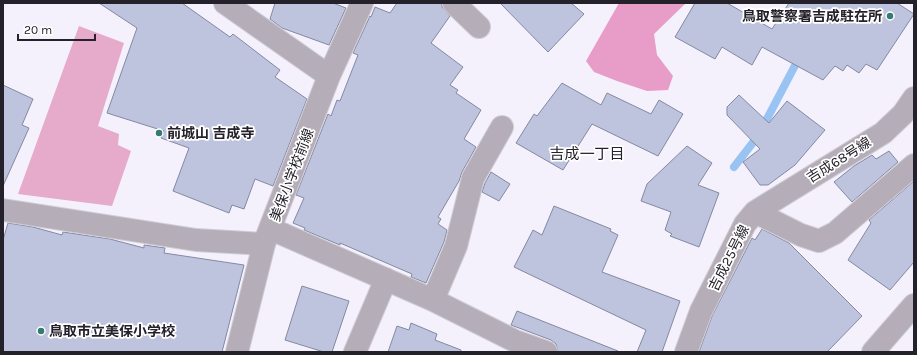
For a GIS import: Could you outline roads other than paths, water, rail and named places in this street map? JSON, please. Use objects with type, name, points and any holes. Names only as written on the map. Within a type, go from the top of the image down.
[{"type":"street","points":[[225,3],[329,76]]},
{"type":"street","name":"美保小学校前線","points":[[237,352],[268,236],[329,76],[362,3]]},
{"type":"street","points":[[454,3],[479,27]]},
{"type":"street","name":"吉成68号線","points":[[755,212],[883,133],[911,110]]},
{"type":"street","points":[[433,300],[456,246],[473,178],[502,127]]},
{"type":"street","name":"吉成25号線","points":[[686,352],[701,312],[745,224],[755,212],[805,237],[819,241],[835,233],[914,164]]},
{"type":"street","points":[[3,210],[196,240],[268,236],[386,279],[433,300],[515,341],[546,352]]},
{"type":"street","points":[[355,352],[386,279]]},
{"type":"street","points":[[873,352],[914,305]]},
{"type":"waterway","points":[[734,167],[758,136],[800,56]]},
{"type":"place","name":"鳥取警察署吉成駐在所","points":[[890,16]]},
{"type":"place","name":"前城山 吉成寺","points":[[159,133]]},
{"type":"place","name":"鳥取市立美保小学校","points":[[41,331]]},
{"type":"district","name":"吉成一丁目","points":[[587,154]]}]
